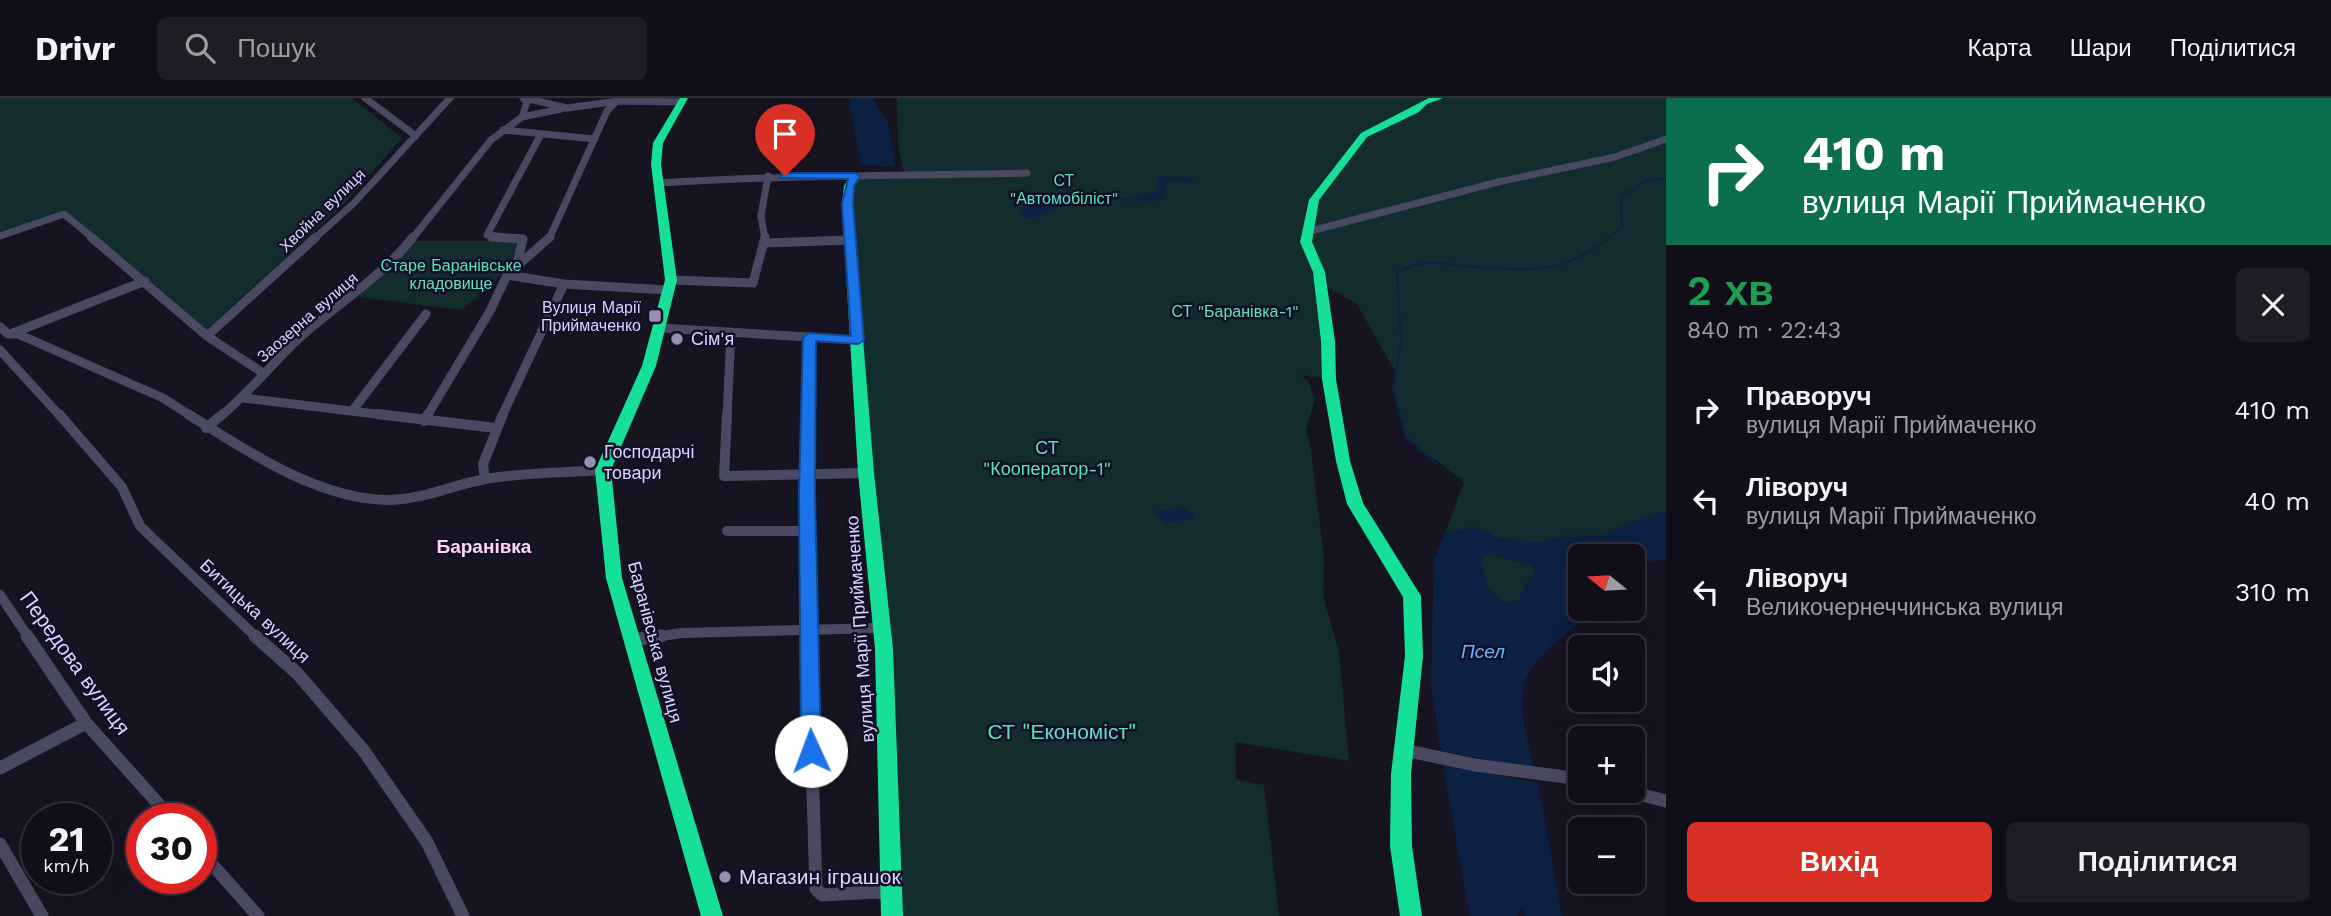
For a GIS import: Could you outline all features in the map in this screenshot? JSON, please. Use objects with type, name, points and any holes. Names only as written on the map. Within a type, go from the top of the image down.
[{"type":"street","points":[[365,98],[416,136]]},
{"type":"street","name":"Хвойна вулиця","points":[[207,336],[354,203],[450,98]]},
{"type":"street","points":[[524,98],[567,108]]},
{"type":"street","points":[[3,332],[18,334],[163,398],[206,428],[260,460],[348,493],[385,500],[428,497],[485,479],[603,470],[638,395],[660,328],[669,285],[656,164],[658,143],[683,100],[619,99],[522,117],[527,102],[524,98]]},
{"type":"street","points":[[1411,916],[1401,846],[1404,750],[1414,656],[1412,596],[1355,503],[1343,461],[1329,379],[1328,341],[1319,272],[1306,242],[1314,200],[1364,135],[1416,110],[1424,102],[1439,98]]},
{"type":"street","points":[[424,421],[490,311],[507,275],[550,238],[607,111],[619,99]]},
{"type":"street","name":"Заозерна вулиця","points":[[206,428],[243,398],[263,373],[298,340],[362,288],[404,249],[491,140],[522,117]]},
{"type":"street","points":[[503,130],[540,136],[594,139]]},
{"type":"street","points":[[517,264],[523,239],[492,238],[486,234],[540,136]]},
{"type":"street","points":[[1307,232],[1527,174],[1611,158],[1651,147],[1666,139]]},
{"type":"street","points":[[660,183],[768,176],[1027,173]]},
{"type":"street","points":[[507,275],[564,284],[753,283],[766,243],[761,216],[768,176]]},
{"type":"street","name":"вулиця Марії Приймаченко","points":[[855,176],[849,186],[847,204],[866,473],[882,628],[892,836],[892,916]]},
{"type":"street","points":[[0,236],[64,214],[207,336],[263,373]]},
{"type":"street","points":[[766,243],[850,240]]},
{"type":"street","points":[[3,332],[28,329],[145,281]]},
{"type":"street","points":[[485,479],[483,464],[496,428],[564,284]]},
{"type":"street","points":[[353,410],[426,314]]},
{"type":"street","points":[[660,328],[858,340]]},
{"type":"street","points":[[731,331],[724,476],[866,473]]},
{"type":"street","points":[[809,337],[808,628],[816,890],[822,895],[877,892],[892,896]]},
{"type":"street","name":"Битицька вулиця","points":[[0,350],[122,487],[140,526],[214,600],[297,673],[365,751],[427,842],[463,916]]},
{"type":"street","points":[[243,398],[496,428]]},
{"type":"street","name":"Баранівська вулиця","points":[[603,470],[614,578],[712,916]]},
{"type":"street","points":[[727,531],[807,531]]},
{"type":"street","name":"Передова вулиця","points":[[0,595],[86,723],[158,803]]},
{"type":"street","points":[[632,640],[681,633],[882,628]]},
{"type":"street","points":[[0,768],[86,723]]},
{"type":"street","points":[[1404,750],[1488,767],[1568,777]]},
{"type":"street","points":[[1645,796],[1666,801]]},
{"type":"street","points":[[0,844],[42,916]]},
{"type":"street","points":[[217,870],[258,916]]},
{"type":"green space","points":[[0,98],[352,98],[402,138],[346,202],[205,331],[150,281],[64,212],[0,232]]},
{"type":"green space","points":[[897,98],[1666,98],[1666,512],[1657,512],[1601,536],[1555,538],[1537,543],[1499,538],[1473,527],[1445,533],[1464,482],[1406,437],[1393,389],[1396,373],[1357,304],[1321,284],[1329,379],[1301,375],[1308,381],[1315,399],[1306,431],[1311,450],[1324,559],[1323,596],[1339,652],[1349,761],[1235,742],[1236,780],[1264,785],[1279,916],[892,916],[847,204],[855,176],[904,173],[898,145]]},
{"type":"green space","name":"Старе Баранівське кладовище","points":[[415,241],[519,241],[513,264],[462,310],[357,297]]},
{"type":"green space","points":[[1487,553],[1531,565],[1535,572],[1525,585],[1519,601],[1503,603],[1488,588],[1480,562]]},
{"type":"water","points":[[849,98],[874,98],[877,108],[888,122],[895,167],[861,165]]},
{"type":"water","points":[[1156,176],[1188,178],[1195,183],[1173,181],[1165,186],[1164,198],[1152,201],[1117,200],[1158,191],[1160,185]]},
{"type":"water","points":[[1039,202],[1054,202],[1060,207],[1030,219],[1020,215],[1022,207]]},
{"type":"water","points":[[1184,508],[1195,515],[1194,519],[1165,523],[1156,515],[1158,510]]},
{"type":"water","name":"Псел","points":[[1657,512],[1666,512],[1666,559],[1645,563],[1645,544],[1568,544],[1568,621],[1582,621],[1554,644],[1528,673],[1522,699],[1534,768],[1441,751],[1431,683],[1434,559],[1445,533],[1473,527],[1499,538],[1537,543],[1555,538],[1601,536]],"holes":[[[1487,553],[1531,565],[1535,572],[1525,585],[1519,601],[1503,603],[1488,588],[1480,562]]]},
{"type":"water","points":[[1443,765],[1538,783],[1562,916],[1525,916],[1522,907],[1516,916],[1470,916]]},
{"type":"waterway","points":[[1400,416],[1393,389],[1401,343],[1397,272],[1431,263],[1531,269],[1568,262],[1586,254],[1622,226],[1621,197],[1647,180],[1666,179]]},
{"type":"waterway","points":[[1400,414],[1406,437],[1437,464]]},
{"type":"traffic: fast","points":[[684,98],[658,143],[656,164],[671,280],[649,366],[603,470],[614,578],[712,916]]},
{"type":"traffic: fast","points":[[1411,916],[1401,846],[1401,774],[1414,656],[1412,596],[1355,504],[1343,461],[1329,379],[1328,341],[1319,272],[1306,242],[1314,200],[1364,135],[1416,110],[1424,102],[1439,98]]},
{"type":"traffic: fast","points":[[855,176],[849,186],[847,204],[866,473],[884,649],[892,916]]},
{"type":"place","name":"Вулиця Марії Приймаченко","points":[[655,316]]},
{"type":"place","name":"Сім'я","points":[[677,339]]},
{"type":"place","name":"Господарчі товари","points":[[590,462]]},
{"type":"place","name":"Магазин іграшок","points":[[725,877]]},
{"type":"district","name":"Баранівка","points":[[484,546]]},
{"type":"route","points":[[785,176],[855,176],[849,186],[847,204],[858,340],[809,337],[807,493],[811,751]]},
{"type":"park label","name":"СТ \"Автомобіліст\"","points":[[1064,189]]},
{"type":"park label","name":"СТ \"Баранівка-1\"","points":[[1235,311]]},
{"type":"park label","name":"СТ \"Кооператор-1\"","points":[[1047,458]]},
{"type":"park label","name":"СТ \"Економіст\"","points":[[1062,732]]}]
